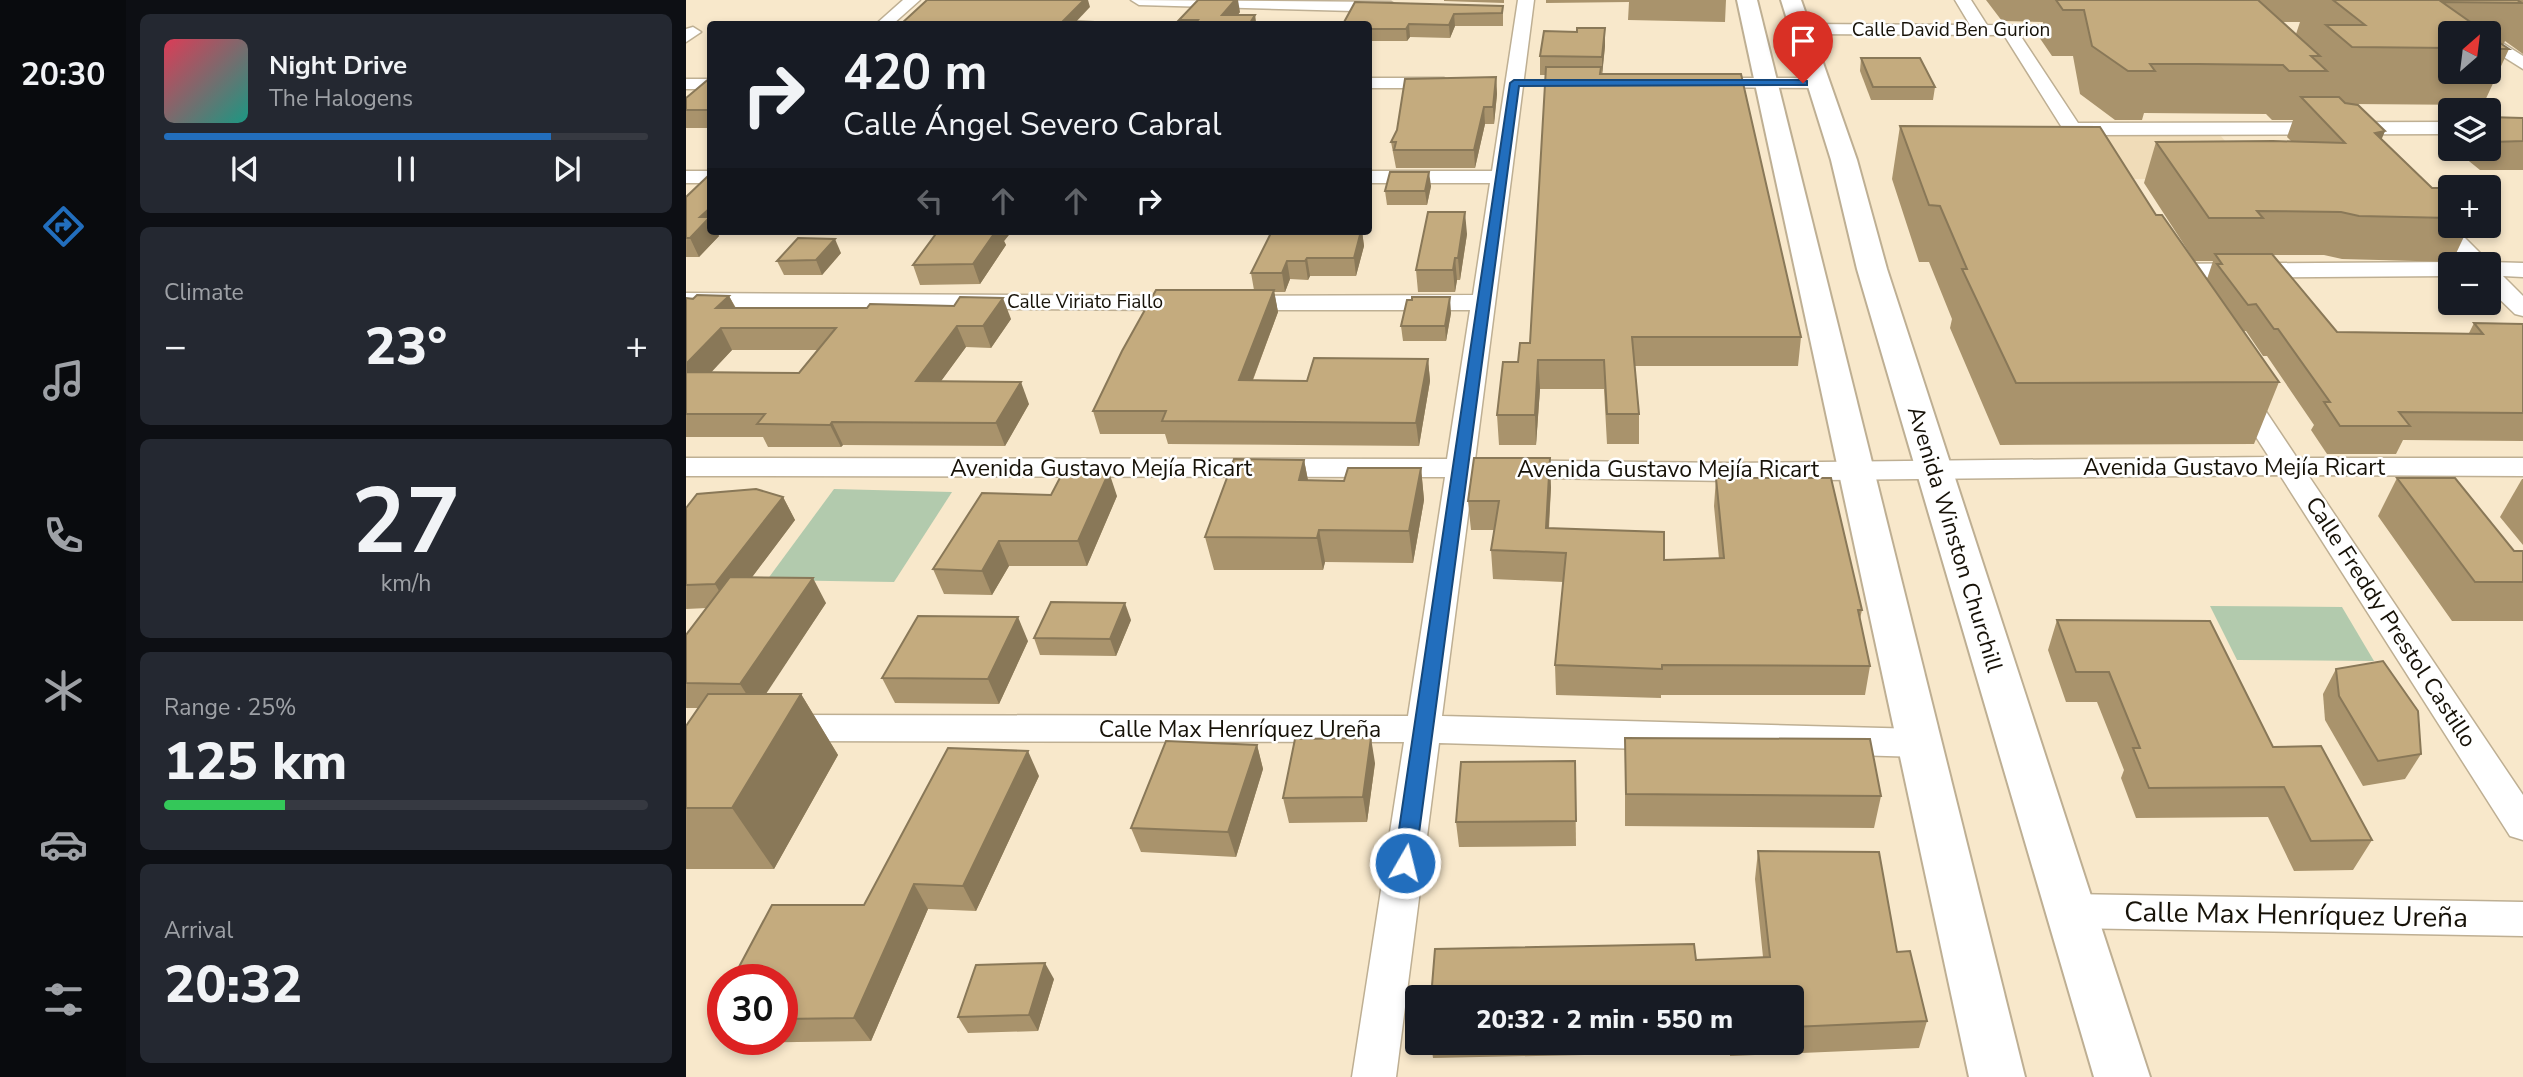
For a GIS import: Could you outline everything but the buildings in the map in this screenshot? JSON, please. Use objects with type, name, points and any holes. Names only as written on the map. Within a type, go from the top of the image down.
[{"type":"main road","points":[[1747,0],[1997,1077]]},
{"type":"main road","name":"Avenida Winston Churchill","points":[[1791,0],[1844,160],[1869,257],[2122,1077]]},
{"type":"street","points":[[888,21],[912,0]]},
{"type":"street","points":[[1139,0],[1353,3],[1404,8]]},
{"type":"street","points":[[1963,0],[1982,30]]},
{"type":"street","points":[[1374,1077],[1514,83],[1520,7]]},
{"type":"street","name":"Calle David Ben Gurion","points":[[1800,29],[2091,30]]},
{"type":"street","points":[[2009,30],[2103,176]]},
{"type":"street","points":[[2501,46],[2523,64]]},
{"type":"street","points":[[1372,83],[1461,83]]},
{"type":"street","points":[[1687,83],[1818,83]]},
{"type":"street","points":[[686,84],[707,84]]},
{"type":"street","points":[[2321,108],[2360,147]]},
{"type":"street","points":[[2074,129],[2438,128]]},
{"type":"street","points":[[686,177],[707,177]]},
{"type":"street","points":[[1372,177],[1501,177]]},
{"type":"street","points":[[686,197],[707,180]]},
{"type":"street","points":[[2420,205],[2467,252]]},
{"type":"street","points":[[2146,247],[2176,294]]},
{"type":"street","points":[[2160,271],[2438,269]]},
{"type":"street","points":[[2501,271],[2523,270]]},
{"type":"street","points":[[2501,286],[2523,309]]},
{"type":"street","name":"Calle Viriato Fiallo","points":[[686,300],[1426,304],[1483,302]]},
{"type":"street","name":"Calle Freddy Prestol Castillo","points":[[2228,374],[2523,825]]},
{"type":"street","name":"Avenida Gustavo Mejía Ricart","points":[[686,467],[1460,468],[1730,472],[1856,468],[2523,467]]},
{"type":"street","name":"Calle Max Henríquez Ureña","points":[[756,728],[1424,729],[1920,743]]},
{"type":"street","name":"Calle Max Henríquez Ureña","points":[[2069,911],[2523,919]]},
{"type":"shaded area","points":[[2098,134],[2220,135],[2257,179],[2126,179]]},
{"type":"green space","points":[[834,489],[952,492],[894,582],[767,580]]},
{"type":"green space","points":[[2210,606],[2342,607],[2374,661],[2237,660]]},
{"type":"route","points":[[1405,863],[1514,83],[1803,83]]}]
